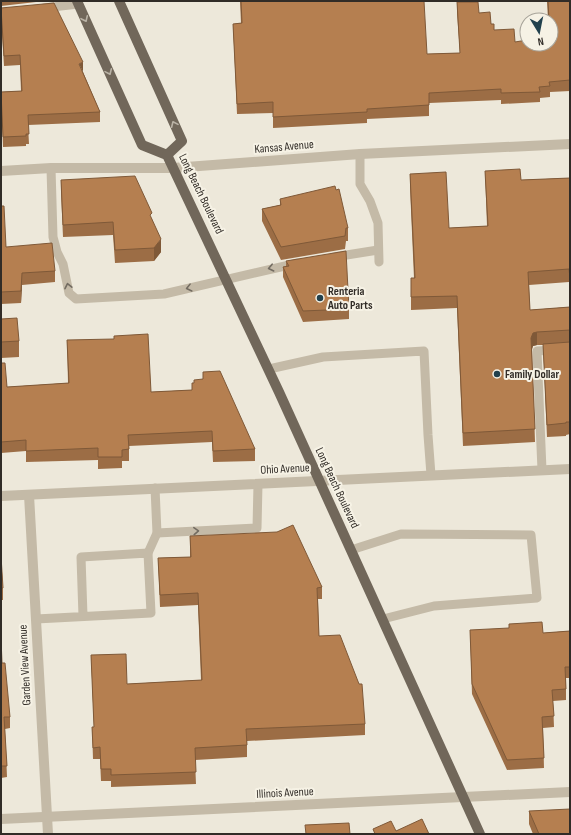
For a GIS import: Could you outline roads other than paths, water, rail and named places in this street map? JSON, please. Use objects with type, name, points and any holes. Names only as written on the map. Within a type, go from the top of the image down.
[{"type":"main road","name":"Long Beach Boulevard","points":[[119,1],[182,141],[167,155]]},
{"type":"main road","name":"Long Beach Boulevard","points":[[78,2],[142,145],[167,155],[227,279],[318,480],[352,550],[480,834]]},
{"type":"street","name":"Kansas Avenue","points":[[1,171],[51,168],[173,168],[360,154],[570,144]]},
{"type":"street","name":"Ohio Avenue","points":[[1,496],[570,469]]},
{"type":"street","name":"Garden View Avenue","points":[[28,495],[48,834]]},
{"type":"street","name":"Illinois Avenue","points":[[1,819],[570,792]]},
{"type":"lane","points":[[32,9],[78,2]]},
{"type":"lane","points":[[360,154],[360,184],[370,201],[378,223],[379,262]]},
{"type":"lane","points":[[51,168],[53,237],[57,252],[63,264],[69,292],[76,299],[164,294],[308,261]]},
{"type":"lane","points":[[324,259],[378,250]]},
{"type":"lane","points":[[542,470],[537,351],[570,349]]},
{"type":"lane","points":[[269,369],[324,357],[424,351],[431,475]]},
{"type":"lane","points":[[157,533],[257,528],[258,484]]},
{"type":"lane","points":[[36,619],[151,613],[148,553],[157,533],[155,488]]},
{"type":"lane","points":[[352,550],[401,534],[531,535],[536,598],[434,606],[383,619]]},
{"type":"lane","points":[[83,616],[81,557],[148,553]]},
{"type":"place","name":"Renteria Auto Parts","points":[[320,298]]},
{"type":"place","name":"Family Dollar","points":[[497,374]]}]
